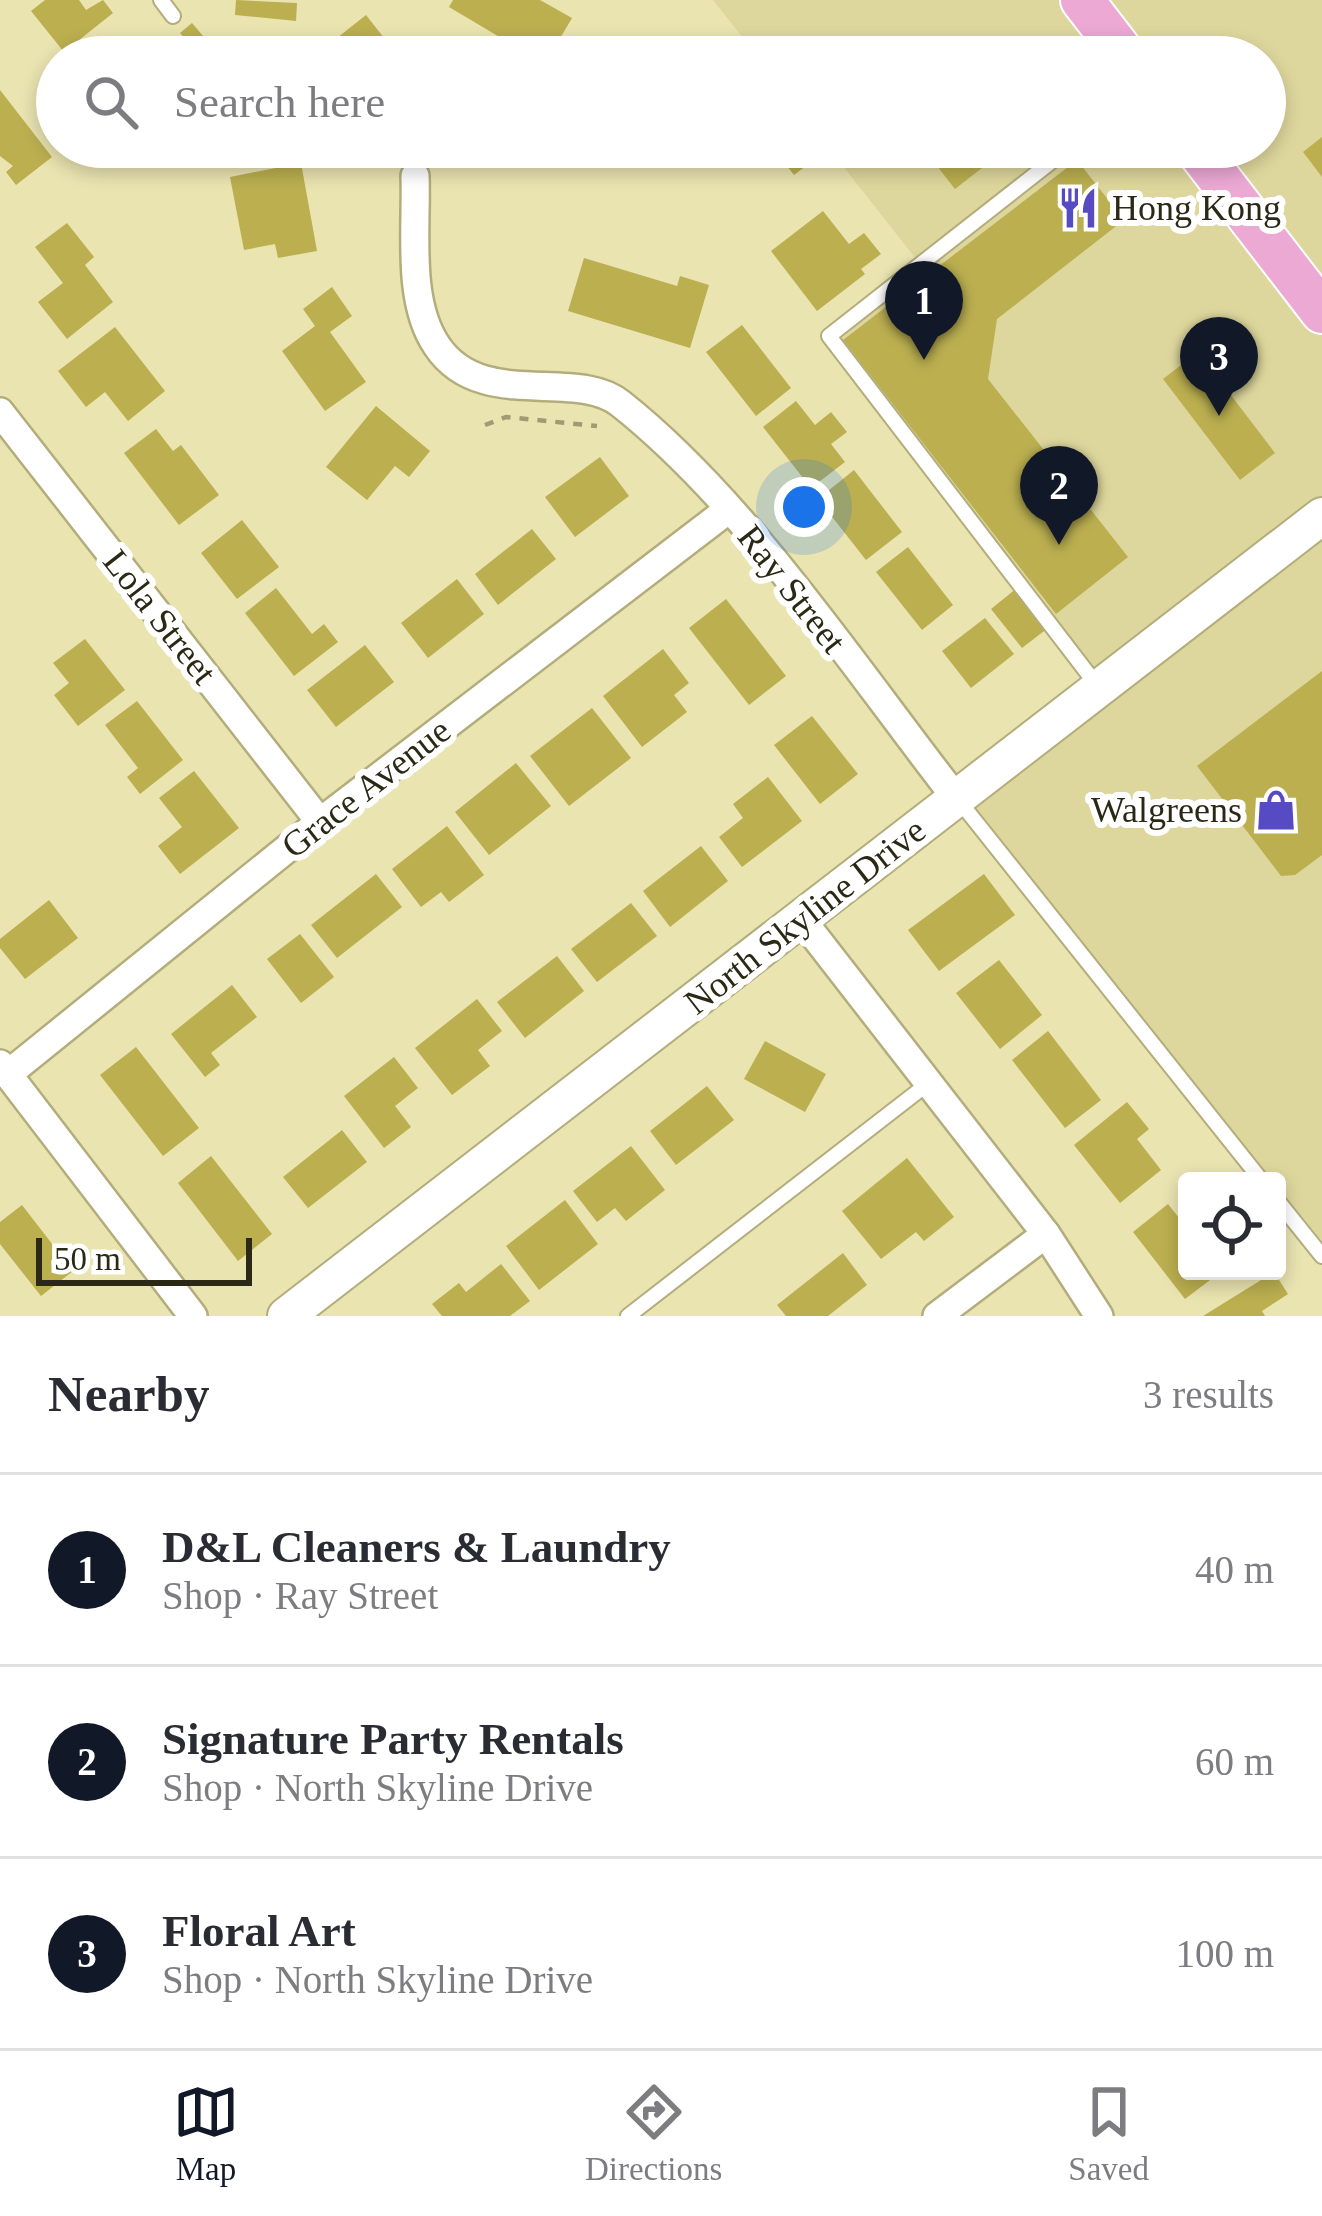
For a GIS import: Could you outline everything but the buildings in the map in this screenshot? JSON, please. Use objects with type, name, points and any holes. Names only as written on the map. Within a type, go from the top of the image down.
[{"type":"main road","points":[[1082,0],[1110,36]]},
{"type":"main road","points":[[1211,168],[1322,312]]},
{"type":"main road","name":"North Skyline Drive","points":[[286,1316],[1322,516]]},
{"type":"street","name":"Ray Street","points":[[416,176],[418,293],[437,346],[478,380],[612,396],[678,449],[956,798]]},
{"type":"street","name":"Lola Street","points":[[0,412],[320,822]]},
{"type":"street","name":"Grace Avenue","points":[[4,1069],[729,509]]},
{"type":"street","points":[[802,920],[1046,1234],[1099,1316]]},
{"type":"street","points":[[4,1069],[193,1316]]},
{"type":"street","points":[[937,1316],[1046,1234]]},
{"type":"lane","points":[[160,0],[173,16]]},
{"type":"lane","points":[[1043,168],[829,336],[1099,688]]},
{"type":"lane","points":[[956,798],[1255,1172]]},
{"type":"lane","points":[[628,1316],[930,1082]]},
{"type":"lane","points":[[1286,1211],[1322,1256]]},
{"type":"path","points":[[485,425],[506,416],[597,426]]},
{"type":"shaded area","points":[[713,0],[1322,0],[1322,1256],[1286,1211],[1286,1172],[1255,1172],[956,798],[1099,688],[829,336],[920,264],[845,168],[1286,168],[1286,36],[741,36]]},
{"type":"place","name":"Hong Kong","points":[[1078,208]]},
{"type":"place","name":"D&L Cleaners & Laundry","points":[[924,360]]},
{"type":"place","name":"Floral Art","points":[[1219,416]]},
{"type":"place","name":"Signature Party Rentals","points":[[1059,545]]},
{"type":"place","name":"Walgreens","points":[[1276,810]]}]
